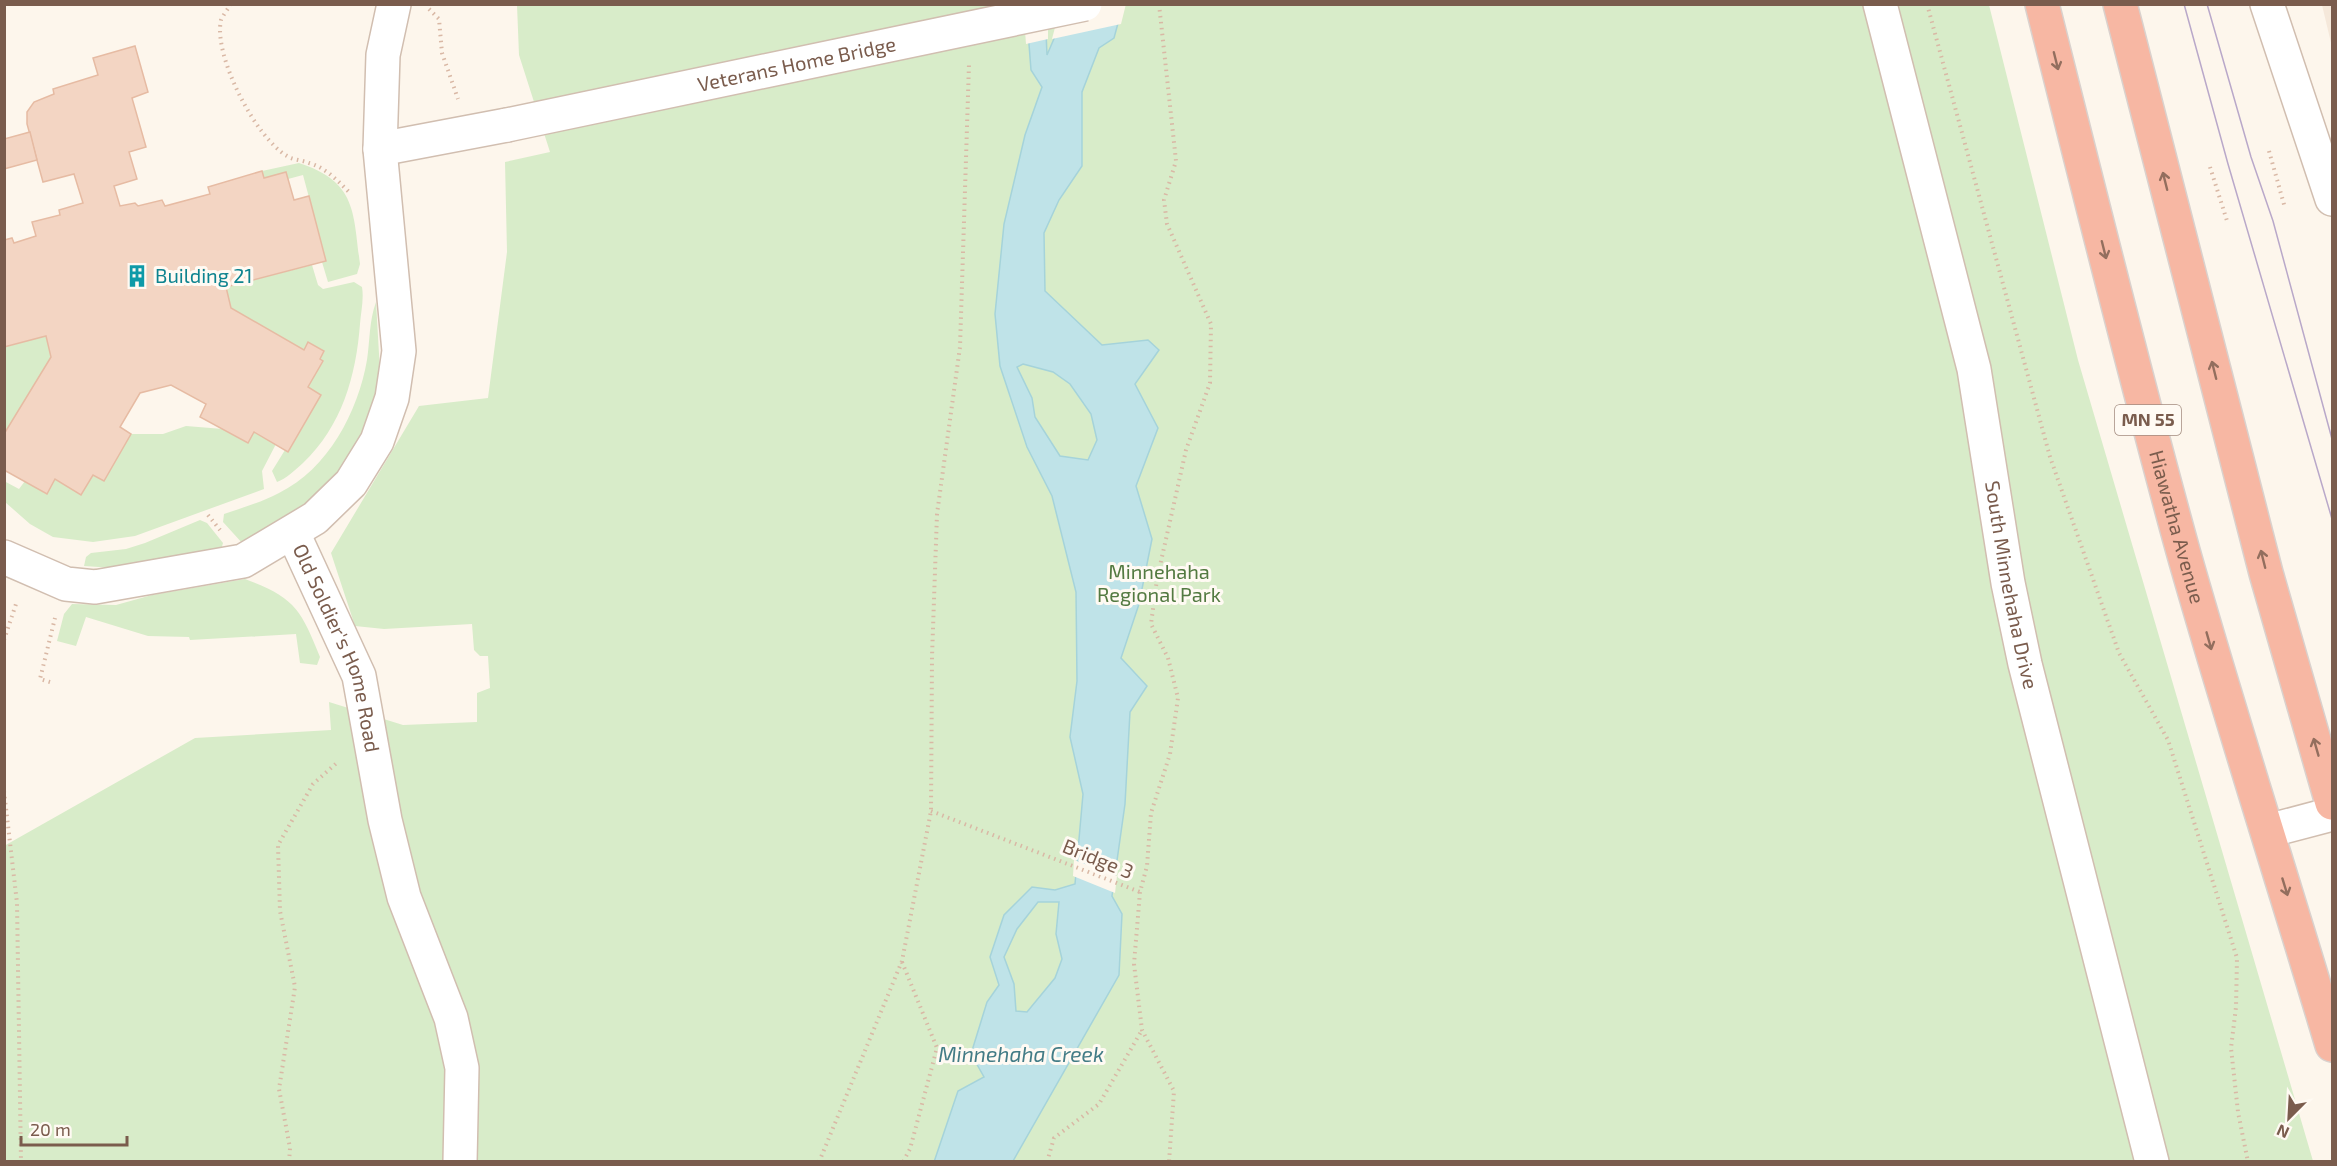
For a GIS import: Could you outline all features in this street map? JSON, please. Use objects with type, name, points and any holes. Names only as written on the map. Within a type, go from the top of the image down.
[{"type":"highway","name":"Hiawatha Avenue","points":[[2042,4],[2130,354],[2180,541],[2240,748],[2268,831],[2332,1045]]},
{"type":"highway","points":[[2120,4],[2266,573],[2332,803]]},
{"type":"street","name":"Veterans Home Bridge","points":[[468,132],[1085,4]]},
{"type":"street","name":"South Minnehaha Drive","points":[[1880,4],[1974,369],[2008,582],[2025,664],[2152,1161]]},
{"type":"street","points":[[2267,4],[2332,199]]},
{"type":"street","name":"Old Soldier's Home Road","points":[[408,6],[383,55],[380,149],[399,351],[392,398],[377,441],[351,483],[315,518],[293,532],[359,676],[385,820],[404,897],[452,1018],[462,1068],[460,1161]]},
{"type":"street","points":[[380,149],[468,132]]},
{"type":"street","points":[[16,563],[66,584],[95,587],[243,561],[293,532]]},
{"type":"street","points":[[2268,831],[2332,814]]},
{"type":"path","points":[[231,4],[221,19],[221,33],[227,66],[250,116],[268,140],[288,157],[311,163],[333,175],[351,195]]},
{"type":"path","points":[[1159,4],[1176,161],[1164,201],[1167,224],[1211,324],[1210,383],[1186,450],[1157,579],[1151,624],[1168,658],[1178,698],[1170,754],[1151,813],[1147,866],[1140,892],[1134,964],[1142,1030],[1174,1091],[1169,1161]]},
{"type":"path","points":[[1927,4],[2050,457],[2119,653],[2168,740],[2237,958],[2236,1006],[2231,1048],[2238,1112],[2248,1161]]},
{"type":"path","points":[[408,6],[432,9],[439,19],[442,53],[468,132]]},
{"type":"path","points":[[819,1161],[902,961],[931,811],[932,657],[937,514],[960,347],[969,57]]},
{"type":"path","points":[[2269,152],[2285,208]]},
{"type":"path","points":[[2210,167],[2228,224]]},
{"type":"path","points":[[4,640],[16,563]]},
{"type":"path","points":[[50,682],[40,679],[57,611]]},
{"type":"path","points":[[289,1161],[290,1148],[279,1089],[295,987],[280,910],[278,845],[313,783],[344,756]]},
{"type":"path","points":[[4,791],[17,903],[21,1161]]},
{"type":"path","name":"Bridge 3","points":[[931,811],[1140,892]]},
{"type":"path","points":[[902,961],[937,1048],[910,1149],[903,1161]]},
{"type":"path","points":[[1047,1161],[1054,1138],[1099,1104],[1142,1030]]},
{"type":"shaded area","points":[[2322,5],[2332,5],[2332,47]]},
{"type":"green space","name":"Minnehaha Regional Park","points":[[517,5],[1989,5],[2078,360],[2313,1161],[5,1161],[4,846],[195,738],[331,730],[329,702],[403,725],[477,722],[477,693],[490,688],[488,656],[480,656],[474,650],[472,624],[384,629],[355,626],[331,553],[419,406],[488,398],[507,252],[505,162],[550,152],[519,55]]},
{"type":"green space","points":[[299,163],[332,179],[349,201],[356,229],[360,264],[357,274],[328,282],[322,262],[326,261],[303,175],[288,179],[286,172],[264,178],[262,171]]},
{"type":"green space","points":[[312,265],[318,285],[323,289],[354,282],[362,287],[363,301],[355,362],[345,399],[328,433],[303,463],[287,477],[277,482],[272,471],[285,450],[289,451],[321,395],[308,387],[323,361],[320,359],[324,351],[308,342],[304,350],[231,308],[226,287]]},
{"type":"green space","points":[[376,302],[380,371],[371,413],[355,450],[322,494],[243,544],[223,522],[224,514],[266,499],[296,483],[326,454],[348,419],[363,380]]},
{"type":"green space","points":[[46,336],[51,357],[5,434],[5,347]]},
{"type":"green space","points":[[186,426],[223,429],[248,443],[254,432],[276,444],[262,471],[264,489],[135,536],[93,542],[53,537],[30,524],[5,502],[4,481],[19,489],[25,481],[46,494],[55,479],[81,495],[93,475],[104,481],[131,434],[163,434]]},
{"type":"green space","points":[[200,520],[207,523],[223,543],[221,550],[114,568],[84,566],[86,557],[91,553],[126,549]]},
{"type":"green space","points":[[245,579],[275,592],[294,607],[307,627],[320,657],[317,665],[300,663],[296,634],[190,640],[189,637],[148,636],[86,617],[76,646],[57,641],[64,614],[72,604],[116,605],[152,595]]},
{"type":"water","name":"Minnehaha Creek","points":[[1026,5],[1046,32],[1047,55],[1059,27],[1123,5],[1114,38],[1099,48],[1082,92],[1082,166],[1059,200],[1044,233],[1045,291],[1102,345],[1148,340],[1159,350],[1135,384],[1158,428],[1136,486],[1152,539],[1139,604],[1121,658],[1147,686],[1130,712],[1125,804],[1112,896],[1122,914],[1119,975],[1013,1161],[934,1162],[958,1091],[984,1077],[971,1054],[987,1002],[999,985],[990,957],[1004,915],[1032,887],[1055,890],[1075,884],[1083,794],[1070,737],[1077,681],[1076,592],[1052,496],[1027,447],[1000,366],[995,314],[1004,224],[1025,135],[1042,87],[1031,70]],"holes":[[[1023,364],[1053,372],[1070,384],[1091,414],[1097,440],[1088,460],[1060,456],[1035,417],[1032,398],[1017,367]],[[1038,902],[1059,902],[1056,934],[1062,959],[1055,978],[1027,1012],[1016,1011],[1014,984],[1004,957],[1017,929]]]},
{"type":"pier","points":[[1023,4],[1048,4],[1048,39],[1026,44]]},
{"type":"pier","points":[[1061,4],[1126,4],[1121,24],[1052,39]]},
{"type":"pier","points":[[1074,860],[1117,876],[1115,893],[1073,876]]},
{"type":"building","name":"Building 21","points":[[135,46],[148,92],[132,98],[146,147],[129,152],[137,179],[114,186],[120,206],[135,203],[138,206],[162,200],[165,206],[210,194],[208,187],[262,171],[264,178],[286,172],[294,200],[309,196],[326,261],[226,287],[231,308],[304,350],[308,342],[324,351],[320,359],[323,361],[308,387],[321,395],[288,452],[254,432],[248,443],[200,417],[206,404],[171,385],[140,393],[120,427],[131,434],[104,481],[93,475],[81,495],[55,479],[47,494],[4,470],[4,434],[51,357],[46,336],[4,347],[4,240],[12,238],[14,243],[36,236],[32,222],[60,215],[59,210],[83,203],[74,174],[43,182],[27,124],[27,112],[34,102],[54,94],[53,89],[98,75],[93,58]]},
{"type":"building","points":[[30,132],[37,160],[4,169],[4,139]]},
{"type":"tram line","points":[[2184,4],[2228,164],[2332,519]]},
{"type":"tram line","points":[[2207,4],[2251,157],[2273,221],[2332,439]]},
{"type":"place","name":"Building 21","points":[[137,276]]}]
